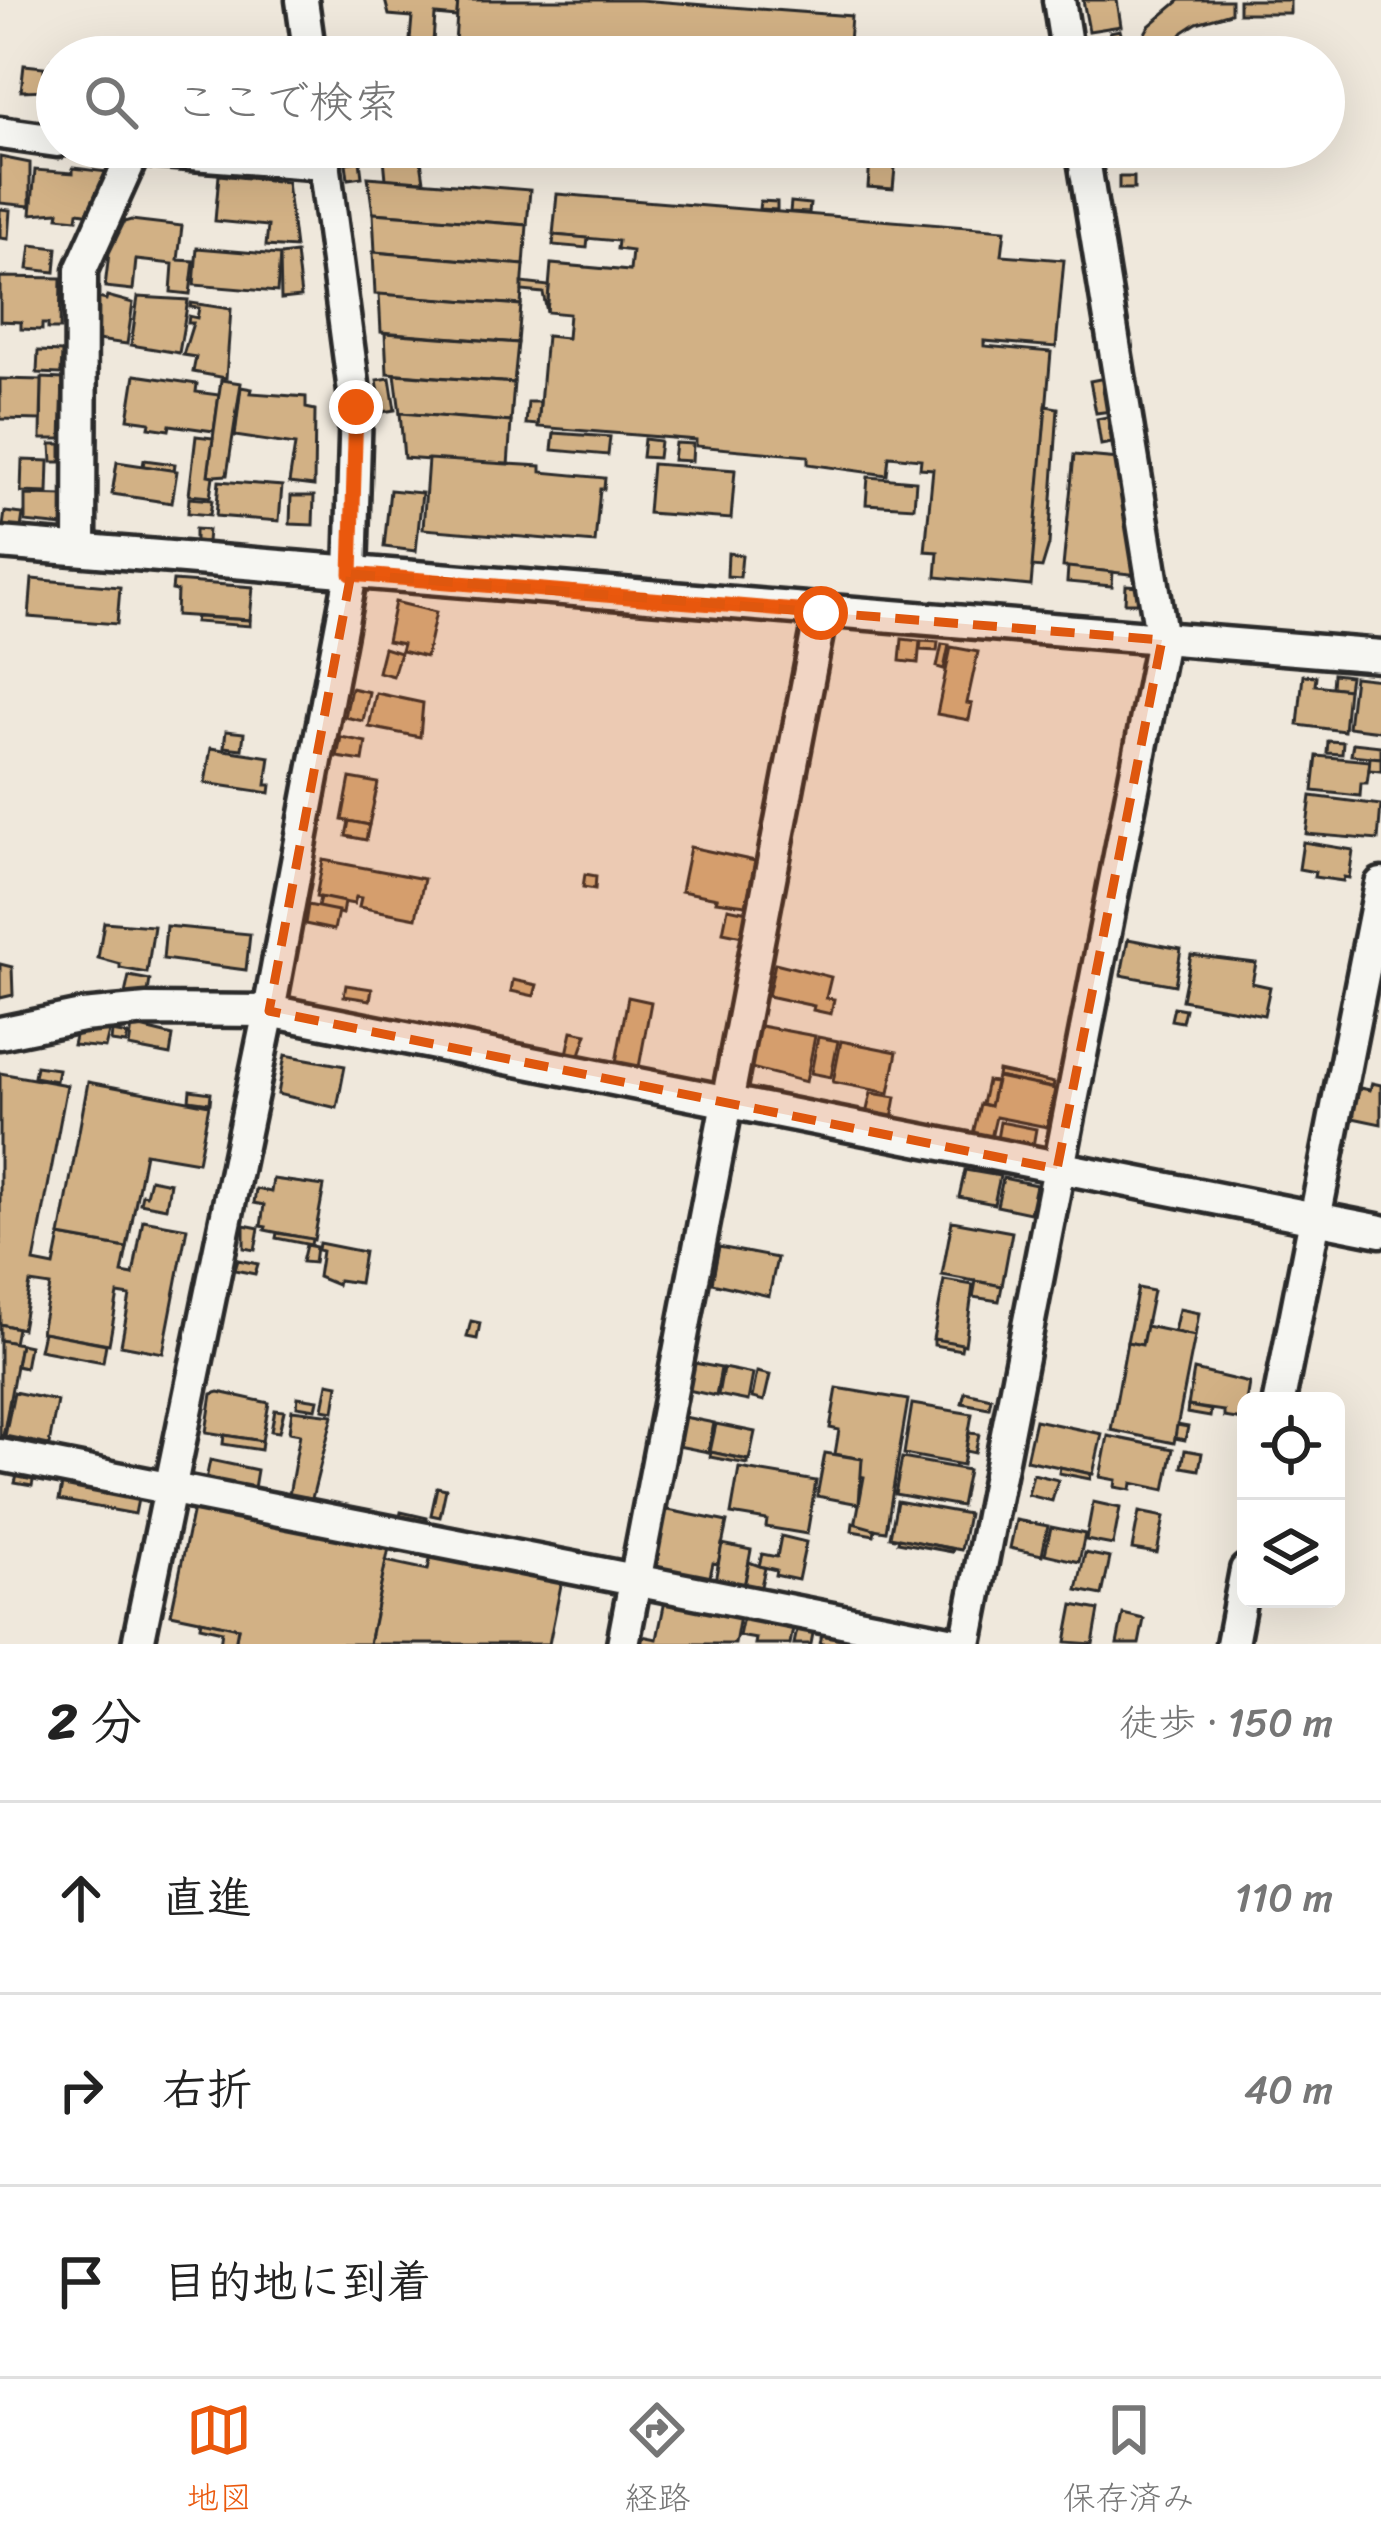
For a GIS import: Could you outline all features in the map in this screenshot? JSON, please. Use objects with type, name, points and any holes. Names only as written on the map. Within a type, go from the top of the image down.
[{"type":"street","points":[[302,0],[307,36]]},
{"type":"street","points":[[1059,0],[1065,36]]},
{"type":"street","points":[[0,133],[36,138]]},
{"type":"street","points":[[80,548],[81,270],[127,168]]},
{"type":"street","points":[[138,1644],[269,1011],[351,574],[356,407],[326,168]]},
{"type":"street","points":[[0,1455],[963,1644],[1162,640],[1085,168]]},
{"type":"street","points":[[0,543],[1381,656]]},
{"type":"street","points":[[623,1644],[821,613]]},
{"type":"street","points":[[1281,1392],[1381,884]]},
{"type":"street","points":[[0,1033],[82,1016],[147,1010],[269,1011],[1381,1232]]},
{"type":"street","points":[[1232,1644],[1239,1608]]},
{"type":"highlighted area","points":[[351,574],[1162,640],[1057,1169],[269,1011]]},
{"type":"building","points":[[385,0],[458,0],[457,17],[435,15],[433,36],[410,36],[412,17],[389,15]]},
{"type":"building","points":[[458,0],[640,0],[851,16],[850,36],[455,36]]},
{"type":"building","points":[[1083,0],[1117,0],[1121,26],[1089,31]]},
{"type":"building","points":[[1180,0],[1231,0],[1231,13],[1197,23],[1180,36],[1144,36]]},
{"type":"building","points":[[1239,0],[1290,0],[1290,13],[1239,13]]},
{"type":"building","points":[[24,65],[36,66],[36,90],[21,91]]},
{"type":"building","points":[[0,157],[30,163],[30,206],[0,203]]},
{"type":"building","points":[[73,168],[108,172],[92,214],[78,212],[77,219],[58,217],[59,212],[31,214],[35,170],[73,173]]},
{"type":"building","points":[[347,168],[361,168],[362,177],[348,179]]},
{"type":"building","points":[[385,168],[422,168],[424,181],[386,179]]},
{"type":"building","points":[[869,168],[895,168],[893,189],[868,187]]},
{"type":"building","points":[[219,175],[287,182],[295,248],[266,246],[268,226],[215,221]]},
{"type":"building","points":[[368,177],[530,190],[527,225],[373,213]]},
{"type":"building","points":[[1119,177],[1134,177],[1134,189],[1119,189]]},
{"type":"building","points":[[557,194],[1005,230],[1002,255],[1064,260],[1056,347],[984,341],[984,346],[1051,352],[1031,586],[936,577],[938,552],[925,551],[933,469],[920,468],[921,459],[889,456],[887,475],[808,464],[808,456],[696,446],[696,440],[538,427],[546,336],[567,338],[569,314],[547,312],[551,264],[630,271],[632,251],[617,249],[618,241],[553,235]]},
{"type":"building","points":[[760,201],[777,202],[777,210],[759,209]]},
{"type":"building","points":[[791,202],[810,204],[809,213],[790,212]]},
{"type":"building","points":[[0,209],[10,210],[8,239],[0,238]]},
{"type":"building","points":[[373,213],[527,225],[524,265],[375,252]]},
{"type":"building","points":[[124,222],[182,226],[178,260],[194,261],[190,294],[171,292],[173,264],[136,260],[133,290],[105,287],[109,253]]},
{"type":"building","points":[[554,235],[588,238],[587,248],[553,245]]},
{"type":"building","points":[[31,245],[57,248],[55,272],[28,269]]},
{"type":"building","points":[[197,248],[280,255],[277,292],[194,285]]},
{"type":"building","points":[[373,252],[524,265],[521,305],[375,294]]},
{"type":"building","points":[[296,253],[301,297],[281,299],[280,255]]},
{"type":"building","points":[[0,277],[61,278],[60,329],[42,324],[42,330],[21,329],[21,322],[0,321]]},
{"type":"building","points":[[522,283],[549,286],[547,312],[543,293],[522,291]]},
{"type":"building","points":[[379,294],[521,305],[518,343],[381,332]]},
{"type":"building","points":[[107,296],[133,303],[127,344],[97,340],[98,298],[106,300]]},
{"type":"building","points":[[138,297],[188,300],[179,353],[131,345]]},
{"type":"building","points":[[191,303],[231,309],[226,378],[193,372],[196,357],[183,355],[193,323],[188,323],[189,316],[197,318],[199,308],[190,307]]},
{"type":"building","points":[[385,333],[518,343],[514,383],[387,373]]},
{"type":"building","points":[[38,351],[62,352],[61,374],[37,373]]},
{"type":"building","points":[[395,374],[514,383],[511,422],[400,413]]},
{"type":"building","points":[[135,375],[197,384],[196,392],[219,395],[214,431],[170,425],[169,430],[128,419]]},
{"type":"building","points":[[42,378],[63,379],[61,439],[41,439]]},
{"type":"building","points":[[390,378],[395,410],[382,412],[377,380]]},
{"type":"building","points":[[1105,378],[1111,411],[1096,413],[1090,381]]},
{"type":"building","points":[[0,379],[42,380],[41,420],[0,419]]},
{"type":"building","points":[[221,380],[241,383],[227,475],[213,476],[208,475]]},
{"type":"building","points":[[241,387],[252,389],[251,393],[306,397],[306,408],[315,410],[314,486],[289,483],[295,445],[235,436]]},
{"type":"building","points":[[528,402],[540,402],[538,425],[526,424]]},
{"type":"building","points":[[1046,406],[1058,408],[1049,545],[1042,568],[1032,567]]},
{"type":"building","points":[[400,413],[511,422],[508,466],[404,458]]},
{"type":"building","points":[[1112,416],[1117,442],[1101,445],[1097,419]]},
{"type":"building","points":[[554,433],[610,437],[608,455],[552,450]]},
{"type":"building","points":[[196,436],[213,438],[210,497],[189,495]]},
{"type":"building","points":[[644,439],[660,441],[658,458],[642,457]]},
{"type":"building","points":[[675,443],[693,444],[692,461],[673,460]]},
{"type":"building","points":[[51,444],[61,444],[61,462],[52,462]]},
{"type":"building","points":[[1074,455],[1119,459],[1140,575],[1063,567]]},
{"type":"building","points":[[428,459],[541,466],[541,472],[605,478],[595,543],[423,529]]},
{"type":"building","points":[[22,460],[49,461],[48,493],[21,492]]},
{"type":"building","points":[[144,460],[175,464],[174,471],[143,466]]},
{"type":"building","points":[[117,462],[177,471],[172,503],[112,494]]},
{"type":"building","points":[[652,464],[735,470],[731,519],[648,513]]},
{"type":"building","points":[[868,477],[916,481],[914,507],[866,504]]},
{"type":"building","points":[[219,481],[282,486],[279,521],[216,516]]},
{"type":"building","points":[[390,490],[422,493],[416,551],[384,547]]},
{"type":"building","points":[[25,495],[65,496],[64,526],[25,522]]},
{"type":"building","points":[[291,496],[314,496],[313,525],[290,524]]},
{"type":"building","points":[[189,498],[212,500],[210,515],[188,513]]},
{"type":"building","points":[[5,512],[23,514],[21,528],[3,526]]},
{"type":"building","points":[[195,529],[208,530],[207,542],[195,541]]},
{"type":"building","points":[[728,553],[742,555],[740,577],[727,576]]},
{"type":"building","points":[[1068,567],[1113,572],[1112,586],[1067,582]]},
{"type":"building","points":[[32,579],[120,587],[117,624],[29,617]]},
{"type":"building","points":[[173,581],[253,587],[250,620],[176,615]]},
{"type":"building","points":[[1126,585],[1139,586],[1138,603],[1125,603]]},
{"type":"building","points":[[395,602],[436,612],[426,657],[401,651],[403,644],[387,641]]},
{"type":"building","points":[[196,617],[250,620],[250,626],[195,622]]},
{"type":"building","points":[[902,639],[920,641],[918,663],[900,661]]},
{"type":"building","points":[[921,641],[938,642],[937,651],[920,650]]},
{"type":"building","points":[[942,644],[949,645],[944,669],[937,667]]},
{"type":"building","points":[[951,647],[978,652],[967,703],[972,704],[969,720],[937,714]]},
{"type":"building","points":[[384,648],[400,653],[393,676],[378,672]]},
{"type":"building","points":[[1333,674],[1350,676],[1348,689],[1332,687]]},
{"type":"building","points":[[1303,675],[1316,676],[1315,685],[1348,689],[1344,731],[1298,725]]},
{"type":"building","points":[[1354,677],[1381,680],[1380,731],[1348,727]]},
{"type":"building","points":[[351,688],[369,692],[363,721],[345,717]]},
{"type":"building","points":[[376,693],[423,703],[420,737],[369,727]]},
{"type":"building","points":[[226,731],[244,733],[242,749],[224,747]]},
{"type":"building","points":[[341,737],[366,742],[363,761],[337,757]]},
{"type":"building","points":[[1328,741],[1343,742],[1342,754],[1327,753]]},
{"type":"building","points":[[1353,743],[1381,746],[1381,758],[1351,755]]},
{"type":"building","points":[[211,748],[270,757],[266,785],[271,785],[270,793],[205,783]]},
{"type":"building","points":[[1317,756],[1370,761],[1360,796],[1313,791]]},
{"type":"building","points":[[1370,757],[1381,758],[1381,771],[1369,770]]},
{"type":"building","points":[[350,778],[378,783],[369,825],[342,820]]},
{"type":"building","points":[[1311,796],[1381,805],[1378,840],[1306,834]]},
{"type":"building","points":[[349,821],[369,825],[366,840],[346,836]]},
{"type":"building","points":[[1303,842],[1353,850],[1349,878],[1314,877],[1315,872],[1299,869]]},
{"type":"building","points":[[690,847],[755,861],[746,905],[681,891]]},
{"type":"building","points":[[323,860],[424,879],[416,918],[359,907],[361,898],[356,897],[354,904],[316,897]]},
{"type":"building","points":[[585,874],[596,876],[595,889],[583,887]]},
{"type":"building","points":[[320,897],[344,902],[342,914],[318,907]]},
{"type":"building","points":[[308,905],[338,911],[334,930],[305,924]]},
{"type":"building","points":[[728,908],[752,913],[747,937],[723,932]]},
{"type":"building","points":[[104,922],[154,926],[147,973],[98,958]]},
{"type":"building","points":[[166,926],[250,934],[246,970],[163,959]]},
{"type":"building","points":[[1128,939],[1181,949],[1175,985],[1121,975]]},
{"type":"building","points":[[1191,955],[1256,963],[1252,983],[1270,987],[1264,1015],[1182,1000]]},
{"type":"building","points":[[775,963],[831,977],[826,998],[834,999],[831,1014],[768,996]]},
{"type":"building","points":[[0,964],[12,967],[13,995],[0,998]]},
{"type":"building","points":[[129,976],[150,980],[147,998],[125,994]]},
{"type":"building","points":[[513,980],[537,985],[534,996],[511,991]]},
{"type":"building","points":[[346,985],[372,989],[370,1000],[344,996]]},
{"type":"building","points":[[628,997],[651,1002],[639,1067],[616,1062]]},
{"type":"building","points":[[1174,1007],[1185,1009],[1182,1022],[1171,1020]]},
{"type":"building","points":[[755,1025],[815,1036],[806,1082],[747,1067]]},
{"type":"building","points":[[132,1026],[173,1036],[170,1055],[129,1047]]},
{"type":"building","points":[[110,1028],[105,1048],[73,1045],[76,1032]]},
{"type":"building","points":[[572,1031],[587,1034],[579,1057],[567,1054]]},
{"type":"building","points":[[112,1032],[128,1035],[126,1044],[111,1042]]},
{"type":"building","points":[[818,1037],[838,1041],[831,1077],[811,1073]]},
{"type":"building","points":[[841,1041],[897,1052],[889,1093],[833,1082]]},
{"type":"building","points":[[285,1055],[345,1066],[337,1108],[278,1094]]},
{"type":"building","points":[[36,1066],[58,1069],[56,1081],[34,1077]]},
{"type":"building","points":[[998,1071],[1054,1083],[1053,1088],[997,1077]]},
{"type":"building","points":[[0,1073],[67,1085],[34,1262],[54,1266],[60,1236],[127,1248],[122,1273],[133,1275],[143,1220],[187,1228],[163,1353],[121,1345],[130,1296],[118,1294],[109,1344],[41,1332],[50,1286],[30,1283],[22,1329],[0,1324]]},
{"type":"building","points":[[997,1077],[1055,1089],[1047,1127],[996,1117],[991,1138],[973,1134],[980,1104],[990,1106]]},
{"type":"building","points":[[987,1081],[995,1082],[990,1106],[982,1104]]},
{"type":"building","points":[[88,1082],[209,1105],[198,1162],[145,1153],[127,1248],[60,1236]]},
{"type":"building","points":[[1372,1083],[1381,1085],[1381,1124],[1348,1117],[1352,1097],[1357,1098],[1360,1088],[1370,1090]]},
{"type":"building","points":[[190,1090],[211,1093],[210,1103],[189,1100]]},
{"type":"building","points":[[871,1093],[896,1097],[892,1119],[866,1114]]},
{"type":"building","points":[[1000,1122],[1036,1129],[1033,1146],[997,1139]]},
{"type":"building","points":[[965,1170],[1000,1176],[994,1204],[959,1197]]},
{"type":"building","points":[[1003,1178],[1036,1185],[1030,1213],[997,1206]]},
{"type":"building","points":[[150,1179],[170,1183],[166,1208],[140,1203]]},
{"type":"building","points":[[273,1179],[324,1186],[314,1240],[261,1226],[264,1205],[254,1203],[256,1189],[271,1192]]},
{"type":"building","points":[[952,1221],[1012,1232],[1002,1286],[942,1275]]},
{"type":"building","points":[[244,1225],[259,1228],[255,1250],[244,1248]]},
{"type":"building","points":[[277,1233],[312,1239],[311,1245],[276,1238]]},
{"type":"building","points":[[319,1243],[364,1252],[359,1283],[338,1280],[337,1285],[318,1277]]},
{"type":"building","points":[[306,1245],[316,1247],[314,1263],[302,1262]]},
{"type":"building","points":[[719,1247],[777,1258],[769,1296],[712,1283]]},
{"type":"building","points":[[238,1260],[258,1264],[255,1274],[235,1270]]},
{"type":"building","points":[[944,1280],[973,1285],[965,1345],[933,1339]]},
{"type":"building","points":[[976,1281],[1002,1286],[999,1301],[973,1297]]},
{"type":"building","points":[[1138,1288],[1153,1291],[1142,1345],[1127,1342]]},
{"type":"building","points":[[1179,1309],[1199,1313],[1195,1336],[1174,1332]]},
{"type":"building","points":[[471,1321],[480,1323],[477,1339],[467,1337]]},
{"type":"building","points":[[0,1324],[17,1328],[14,1343],[0,1340]]},
{"type":"building","points":[[1146,1326],[1195,1336],[1174,1443],[1111,1430],[1127,1342],[1142,1345]]},
{"type":"building","points":[[43,1332],[106,1344],[103,1362],[39,1350]]},
{"type":"building","points":[[934,1339],[962,1344],[961,1350],[934,1345]]},
{"type":"building","points":[[0,1340],[20,1344],[3,1436],[0,1435]]},
{"type":"building","points":[[20,1344],[29,1346],[25,1368],[16,1366]]},
{"type":"building","points":[[689,1362],[721,1368],[716,1396],[683,1389]]},
{"type":"building","points":[[723,1368],[753,1374],[748,1401],[718,1395]]},
{"type":"building","points":[[1194,1370],[1249,1383],[1248,1392],[1237,1392],[1237,1419],[1224,1417],[1224,1411],[1188,1406]]},
{"type":"building","points":[[757,1372],[770,1375],[764,1401],[752,1398]]},
{"type":"building","points":[[328,1383],[338,1385],[334,1411],[323,1409]]},
{"type":"building","points":[[837,1388],[908,1400],[886,1531],[855,1526],[864,1477],[859,1476],[862,1459],[835,1454],[839,1430],[830,1428]]},
{"type":"building","points":[[14,1392],[57,1401],[49,1445],[5,1436]]},
{"type":"building","points":[[965,1392],[991,1398],[989,1408],[962,1403]]},
{"type":"building","points":[[212,1394],[269,1403],[262,1441],[206,1432]]},
{"type":"building","points":[[298,1397],[318,1400],[316,1409],[297,1406]]},
{"type":"building","points":[[912,1404],[972,1414],[963,1465],[904,1454]]},
{"type":"building","points":[[1188,1406],[1211,1410],[1210,1417],[1187,1413]]},
{"type":"building","points":[[275,1410],[284,1411],[279,1432],[271,1431]]},
{"type":"building","points":[[292,1410],[333,1415],[312,1498],[289,1495],[300,1434],[289,1432]]},
{"type":"building","points":[[679,1416],[714,1423],[708,1452],[673,1445]]},
{"type":"building","points":[[1035,1420],[1102,1434],[1093,1474],[1026,1460]]},
{"type":"building","points":[[716,1424],[755,1432],[749,1460],[710,1452]]},
{"type":"building","points":[[1177,1425],[1188,1427],[1185,1440],[1175,1438]]},
{"type":"building","points":[[969,1433],[979,1434],[975,1453],[966,1451]]},
{"type":"building","points":[[224,1435],[262,1441],[261,1450],[223,1444]]},
{"type":"building","points":[[1108,1436],[1173,1449],[1165,1490],[1132,1483],[1131,1490],[1115,1487],[1116,1480],[1100,1477]]},
{"type":"building","points":[[1185,1450],[1202,1453],[1199,1470],[1182,1467]]},
{"type":"building","points":[[711,1452],[747,1460],[747,1464],[710,1457]]},
{"type":"building","points":[[825,1453],[862,1459],[859,1504],[817,1496]]},
{"type":"building","points":[[902,1458],[968,1470],[961,1506],[895,1494]]},
{"type":"building","points":[[210,1460],[257,1470],[253,1494],[205,1485]]},
{"type":"building","points":[[1060,1467],[1091,1474],[1090,1479],[1059,1473]]},
{"type":"building","points":[[739,1468],[816,1481],[807,1534],[766,1527],[767,1520],[731,1514]]},
{"type":"building","points":[[18,1472],[34,1476],[32,1486],[15,1483]]},
{"type":"building","points":[[1033,1474],[1058,1480],[1052,1501],[1028,1495]]},
{"type":"building","points":[[63,1480],[139,1494],[135,1514],[59,1500]]},
{"type":"building","points":[[437,1487],[446,1489],[440,1517],[431,1515]]},
{"type":"building","points":[[897,1501],[968,1514],[961,1550],[890,1537]]},
{"type":"building","points":[[1093,1502],[1120,1508],[1113,1545],[1086,1540]]},
{"type":"building","points":[[193,1509],[389,1548],[369,1644],[235,1644],[238,1628],[171,1614]]},
{"type":"building","points":[[663,1509],[727,1522],[718,1564],[713,1563],[709,1581],[650,1568]]},
{"type":"building","points":[[401,1512],[427,1518],[426,1527],[399,1522]]},
{"type":"building","points":[[1139,1512],[1164,1517],[1157,1553],[1132,1549]]},
{"type":"building","points":[[1016,1520],[1048,1526],[1042,1555],[1010,1548]]},
{"type":"building","points":[[853,1523],[875,1529],[874,1535],[852,1531]]},
{"type":"building","points":[[1051,1527],[1085,1534],[1079,1562],[1045,1554]]},
{"type":"building","points":[[781,1536],[806,1542],[798,1580],[759,1566],[762,1554],[777,1557]]},
{"type":"building","points":[[899,1538],[953,1549],[898,1542]]},
{"type":"building","points":[[722,1544],[751,1550],[744,1587],[715,1581]]},
{"type":"building","points":[[1085,1553],[1110,1558],[1102,1595],[1077,1590]]},
{"type":"building","points":[[431,1554],[562,1580],[549,1644],[369,1644],[386,1561],[428,1570]]},
{"type":"building","points":[[749,1562],[765,1568],[759,1595],[744,1587]]},
{"type":"building","points":[[665,1601],[740,1616],[735,1644],[640,1644],[642,1636],[657,1639]]},
{"type":"building","points":[[1073,1605],[1099,1610],[1093,1644],[1066,1642]]},
{"type":"building","points":[[1123,1614],[1144,1619],[1139,1644],[1117,1644]]},
{"type":"building","points":[[760,1616],[794,1623],[790,1644],[755,1644],[756,1639],[739,1636],[743,1617],[759,1620]]},
{"type":"building","points":[[201,1620],[238,1628],[235,1644],[220,1644],[222,1631],[200,1626]]},
{"type":"building","points":[[798,1625],[814,1628],[811,1644],[794,1644]]},
{"type":"building","points":[[823,1629],[853,1635],[851,1644],[820,1644]]},
{"type":"route","points":[[356,407],[351,574],[821,613]]}]
